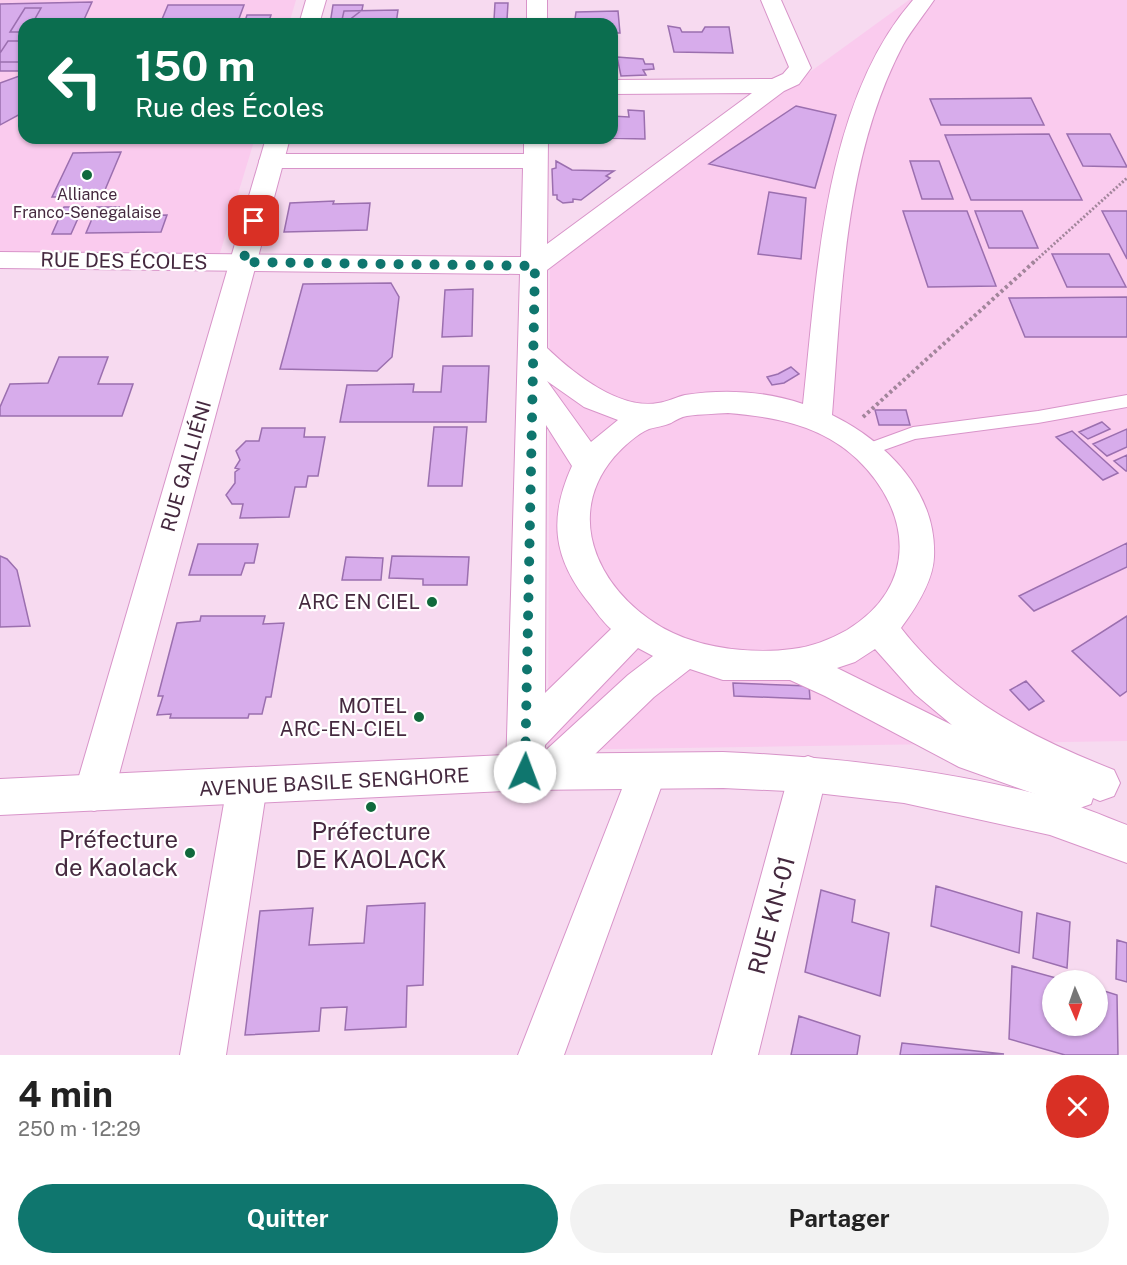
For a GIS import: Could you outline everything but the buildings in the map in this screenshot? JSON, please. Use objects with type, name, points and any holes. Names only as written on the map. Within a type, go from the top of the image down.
[{"type":"main road","points":[[311,18],[316,0]]},
{"type":"main road","points":[[537,0],[537,18]]},
{"type":"main road","points":[[535,266],[776,86],[792,79],[800,68],[771,0]]},
{"type":"main road","points":[[842,435],[824,328],[844,172],[860,116],[891,46],[906,20],[924,0]]},
{"type":"main road","points":[[618,87],[776,86]]},
{"type":"main road","points":[[274,149],[536,149],[533,351],[534,760]]},
{"type":"main road","name":"RUE GALLIÉNI","points":[[94,793],[274,149]]},
{"type":"main road","name":"RUE DES ÉCOLES","points":[[0,260],[535,266]]},
{"type":"main road","points":[[533,351],[548,366],[593,398],[619,409],[661,415]]},
{"type":"main road","points":[[533,384],[576,444],[588,466]]},
{"type":"main road","points":[[728,402],[778,407],[842,435],[886,470],[907,502],[915,526],[917,559],[904,597],[880,628],[842,651],[793,665],[723,664],[661,644],[620,616],[585,574],[572,528],[576,491],[588,466],[609,442],[636,423],[683,406],[728,402]]},
{"type":"main road","points":[[534,760],[602,660],[637,627]]},
{"type":"main road","points":[[880,628],[902,659],[930,687],[979,723],[1089,792]]},
{"type":"main road","points":[[534,760],[633,694],[685,652]]},
{"type":"main road","points":[[793,665],[838,684],[973,755],[1089,792]]},
{"type":"main road","name":"AVENUE BASILE SENGHORE","points":[[0,796],[247,786],[534,760],[648,771],[723,770],[808,774],[904,785],[1089,792],[1127,844]]},
{"type":"main road","points":[[541,1055],[648,771]]},
{"type":"main road","name":"RUE KN-01","points":[[735,1055],[808,774]]},
{"type":"main road","points":[[203,1055],[247,786]]},
{"type":"lane","points":[[842,435],[913,433],[1038,417],[1127,401]]},
{"type":"path","points":[[842,435],[1127,178]]},
{"type":"shaded area","points":[[0,0],[296,0],[291,18],[18,18],[18,144],[253,144],[220,253],[0,253]]},
{"type":"shaded area","points":[[909,0],[1127,0],[1127,741],[548,750],[550,261]]},
{"type":"place","name":"Alliance Franco-Senegalaise","points":[[87,175]]},
{"type":"place","name":"ARC EN CIEL","points":[[432,602]]},
{"type":"place","name":"MOTEL ARC-EN-CIEL","points":[[419,717]]},
{"type":"place","name":"Préfecture DE KAOLACK","points":[[371,807]]},
{"type":"place","name":"Préfecture de Kaolack","points":[[190,853]]},
{"type":"route","points":[[254,221],[243,262],[535,266],[525,772]]}]
